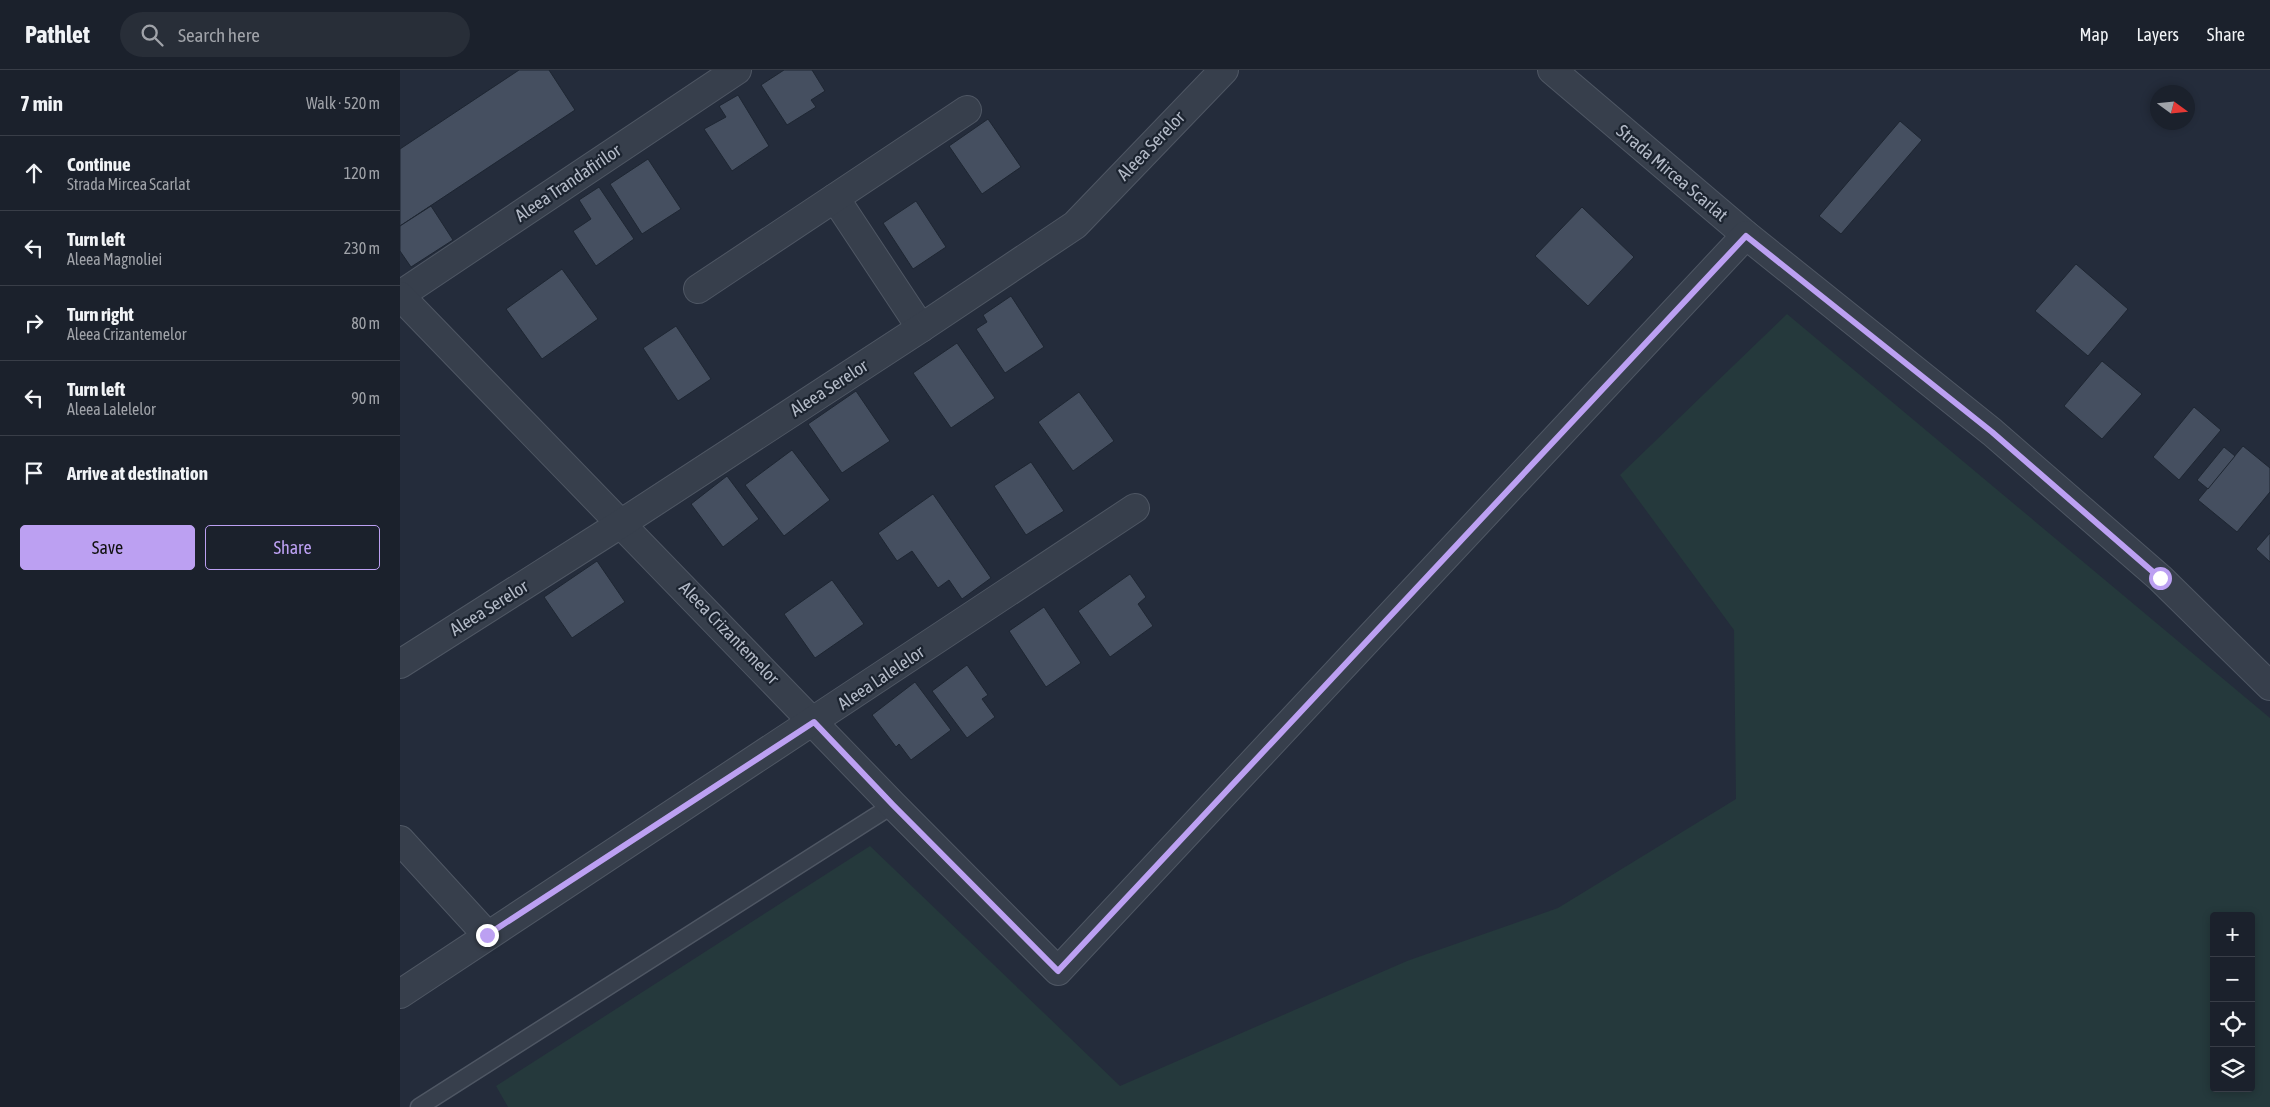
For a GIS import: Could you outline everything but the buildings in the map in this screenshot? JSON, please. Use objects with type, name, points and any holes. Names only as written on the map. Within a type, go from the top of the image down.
[{"type":"street","name":"Aleea Trandafirilor","points":[[400,296],[737,70]]},
{"type":"street","name":"Aleea Serelor","points":[[400,664],[622,523],[1075,225],[1224,70]]},
{"type":"street","name":"Strada Mircea Scarlat","points":[[1552,70],[1746,236],[1992,432],[2160,578],[2270,686]]},
{"type":"street","points":[[698,289],[967,110]]},
{"type":"street","points":[[835,198],[921,328]]},
{"type":"street","name":"Aleea Crizantemelor","points":[[400,296],[622,523],[893,805],[1058,971],[1746,236]]},
{"type":"street","name":"Aleea Lalelelor","points":[[400,994],[1135,508]]},
{"type":"street","points":[[400,840],[487,935]]},
{"type":"lane","points":[[419,1107],[893,805]]},
{"type":"green space","points":[[1787,314],[2270,718],[2270,1107],[508,1107],[496,1086],[870,846],[1120,1086],[1407,961],[1558,908],[1736,799],[1734,630],[1620,475]]},
{"type":"route","points":[[487,935],[814,722],[893,805],[1058,971],[1746,236],[1992,432],[2160,578]]}]
